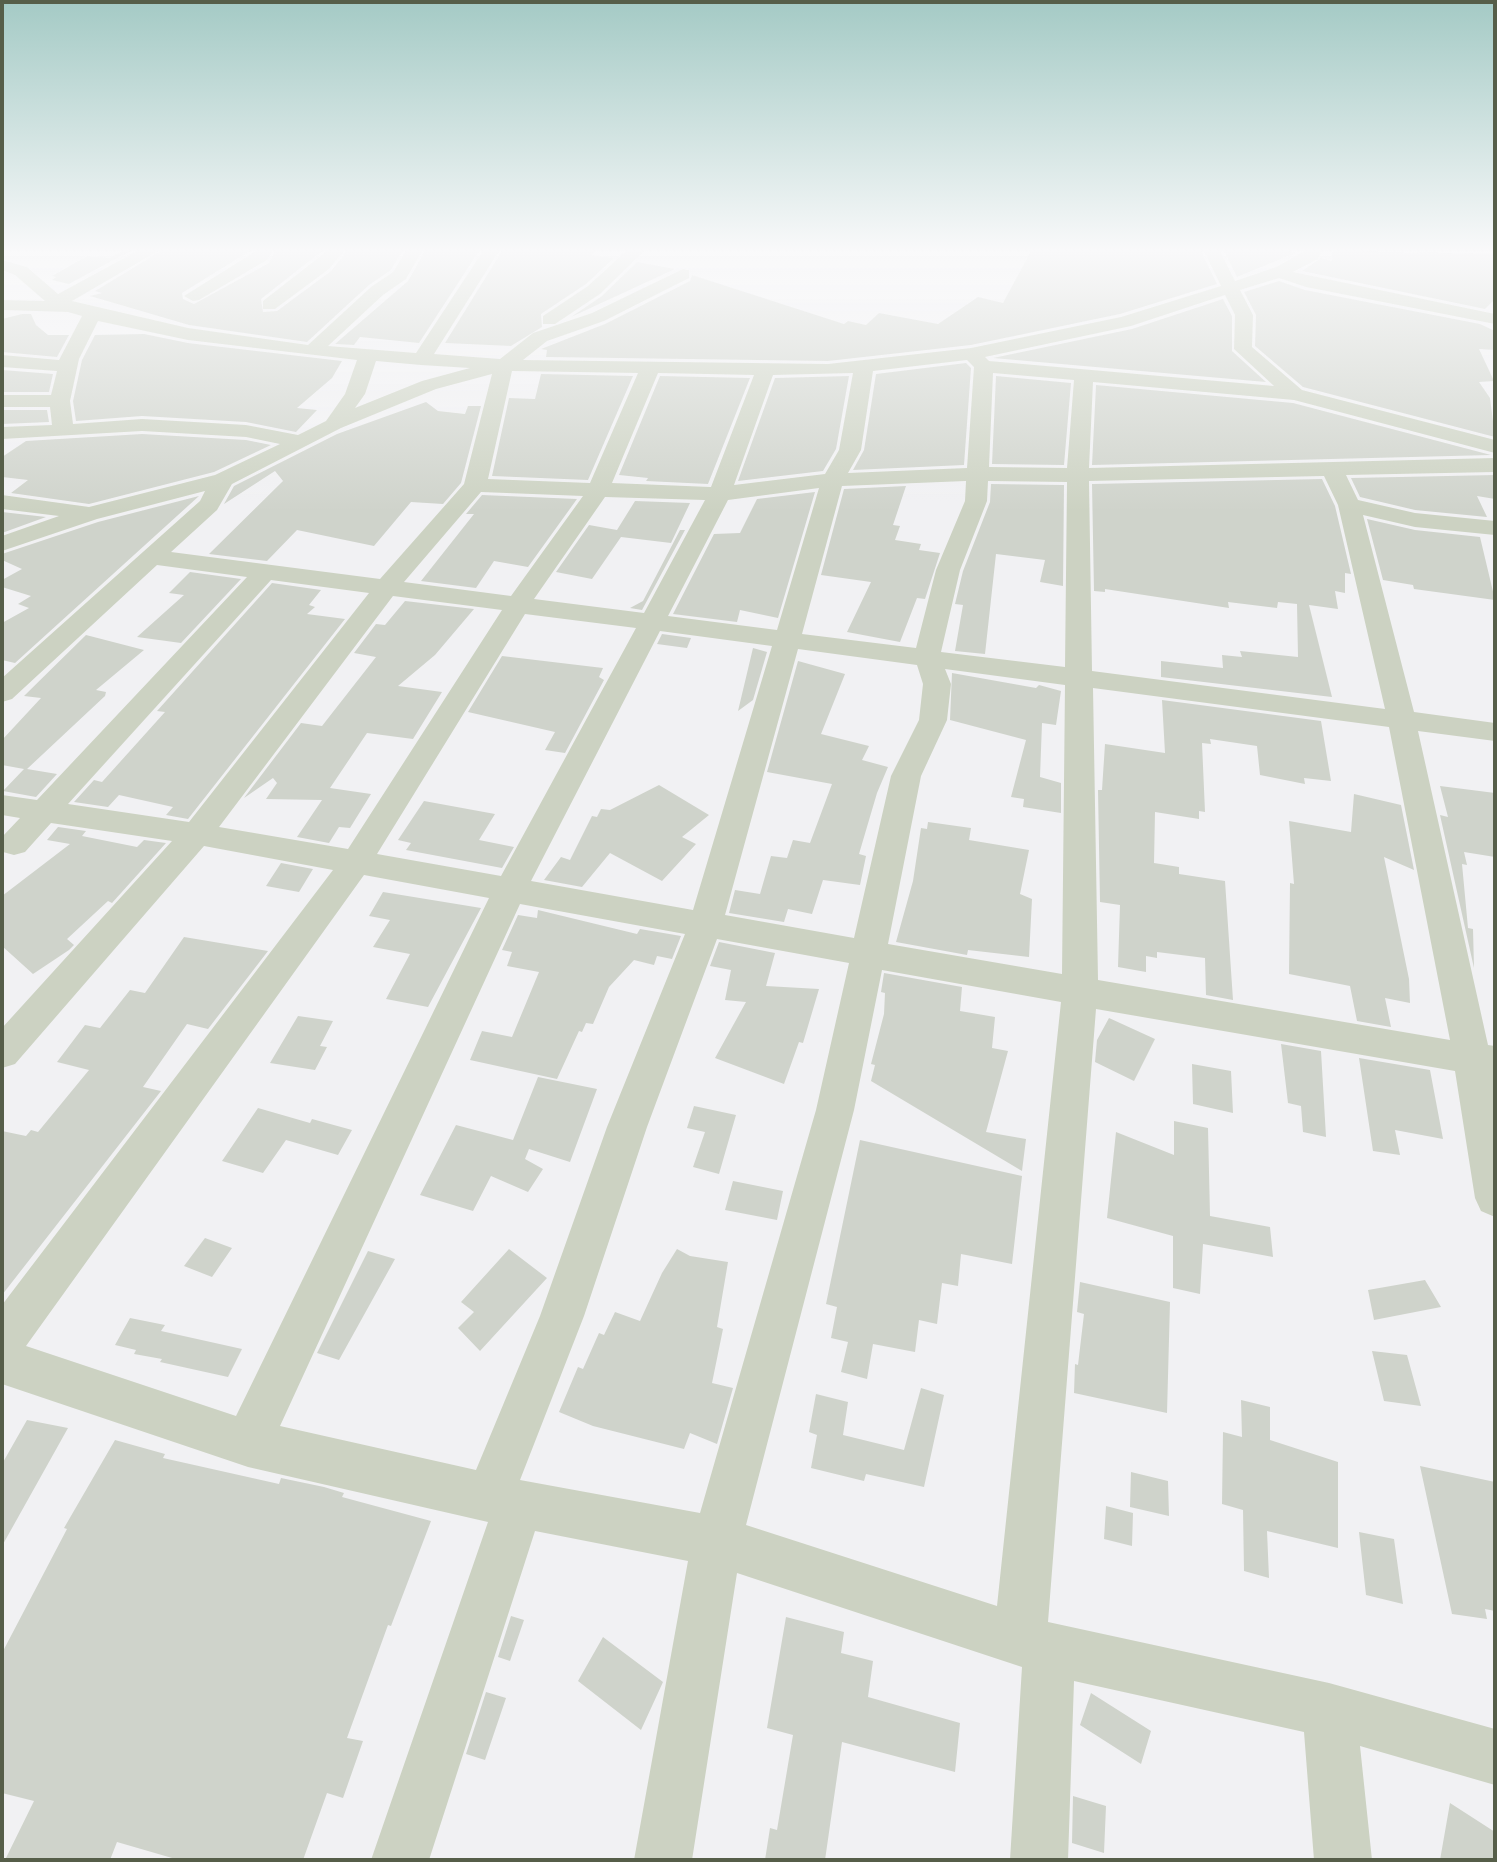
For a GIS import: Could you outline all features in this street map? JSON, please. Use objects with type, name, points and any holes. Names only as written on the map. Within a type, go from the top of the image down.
[{"type":"street","points":[[63,431],[60,401],[75,338]]},
{"type":"street","points":[[216,338],[312,351],[504,365],[765,370],[864,368],[977,360],[1063,338]]},
{"type":"street","points":[[312,351],[326,338]]},
{"type":"street","points":[[421,359],[435,338]]},
{"type":"street","points":[[2,544],[89,514],[223,480],[333,425],[429,385],[504,365],[539,338]]},
{"type":"street","points":[[1243,338],[1243,349],[1295,394]]},
{"type":"street","points":[[333,425],[355,394],[368,356]]},
{"type":"street","points":[[977,360],[1084,375],[1295,394],[1495,447]]},
{"type":"street","points":[[663,1860],[717,1541],[835,1110],[906,776],[933,720],[937,684],[927,656],[948,570],[976,501],[979,474],[977,360]]},
{"type":"street","points":[[2,361],[69,366]]},
{"type":"street","points":[[2,1053],[197,834],[388,586],[475,485],[504,365]]},
{"type":"street","points":[[2,1342],[356,862],[519,603],[598,491],[651,366]]},
{"type":"street","points":[[400,1860],[504,1500],[562,1316],[627,1127],[706,923],[833,480],[850,450],[864,368]]},
{"type":"street","points":[[248,1443],[509,892],[720,494],[765,370]]},
{"type":"street","points":[[1039,1860],[1035,1645],[1080,991],[1078,475],[1084,375]]},
{"type":"street","points":[[2,401],[60,401]]},
{"type":"street","points":[[2,433],[156,425],[246,431],[301,442]]},
{"type":"street","points":[[475,485],[720,494],[833,480],[979,474],[1078,475],[1495,465]]},
{"type":"street","points":[[1331,467],[1349,505],[1483,1060],[1495,1198]]},
{"type":"street","points":[[2,693],[209,505],[223,480]]},
{"type":"street","points":[[2,502],[89,514]]},
{"type":"street","points":[[1349,505],[1415,520],[1495,528]]},
{"type":"street","points":[[151,557],[1495,732]]},
{"type":"street","points":[[14,844],[46,813],[265,572]]},
{"type":"street","points":[[2,805],[197,834],[509,892],[706,923],[1483,1060]]},
{"type":"street","points":[[2,1361],[248,1443],[504,1500],[717,1541],[1035,1645],[1329,1710],[1495,1757]]},
{"type":"street","points":[[1329,1710],[1343,1860]]},
{"type":"building","points":[[2,338],[67,338],[57,357],[2,352]]},
{"type":"building","points":[[93,338],[163,338],[342,361],[332,378],[297,408],[317,410],[296,432],[246,422],[142,416],[76,421],[73,401],[82,360]]},
{"type":"building","points":[[278,338],[311,338],[307,342]]},
{"type":"building","points":[[342,338],[359,338],[354,345],[335,344]]},
{"type":"building","points":[[369,338],[422,338],[419,343]]},
{"type":"building","points":[[448,338],[524,338],[511,346],[445,343]]},
{"type":"building","points":[[569,338],[1005,338],[971,345],[828,361],[546,357],[547,350],[541,349]]},
{"type":"building","points":[[1089,338],[1232,338],[1232,351],[1266,382],[993,358]]},
{"type":"building","points":[[1255,338],[1495,338],[1495,350],[1479,349],[1494,381],[1479,382],[1490,398],[1495,437],[1303,387],[1255,346]]},
{"type":"building","points":[[966,363],[971,368],[964,465],[853,470],[864,450],[876,374]]},
{"type":"building","points":[[2,370],[53,374],[49,392],[2,392]]},
{"type":"building","points":[[541,374],[633,376],[588,480],[492,476],[509,398],[535,399]]},
{"type":"building","points":[[660,376],[750,378],[708,484],[646,481],[648,478],[619,475]]},
{"type":"building","points":[[849,376],[836,449],[823,471],[738,481],[775,378]]},
{"type":"building","points":[[996,376],[1071,383],[1064,465],[992,464]]},
{"type":"building","points":[[1096,385],[1293,403],[1491,455],[1092,465]]},
{"type":"building","points":[[426,402],[438,411],[465,414],[468,406],[481,406],[461,483],[443,504],[411,502],[374,546],[297,530],[267,561],[209,554],[283,481],[275,471],[224,504],[234,486],[337,434]]},
{"type":"building","points":[[2,410],[47,410],[49,422],[2,424]]},
{"type":"building","points":[[142,434],[246,440],[271,445],[214,472],[89,504],[11,493],[28,480],[2,477],[2,457],[26,441]]},
{"type":"building","points":[[1495,475],[1495,499],[1477,496],[1487,517],[1415,510],[1360,497],[1351,478]]},
{"type":"building","points":[[1322,479],[1335,506],[1351,574],[1345,573],[1345,593],[1335,591],[1338,609],[1309,605],[1332,697],[1161,677],[1161,661],[1223,668],[1222,655],[1242,657],[1240,651],[1298,657],[1297,604],[1278,602],[1277,608],[1228,602],[1229,608],[1105,589],[1105,592],[1094,591],[1092,484]]},
{"type":"building","points":[[991,484],[1064,485],[1063,586],[1040,582],[1045,560],[996,554],[985,654],[955,651],[963,605],[955,604],[963,571],[990,502]]},
{"type":"building","points":[[906,486],[893,525],[900,526],[895,540],[921,544],[919,550],[940,553],[925,599],[917,598],[900,642],[847,632],[871,582],[821,575],[844,489]]},
{"type":"building","points":[[815,492],[778,618],[740,610],[737,622],[673,614],[714,534],[740,533],[757,499]]},
{"type":"building","points":[[482,495],[577,499],[528,567],[494,561],[476,588],[421,581],[474,514],[466,514]]},
{"type":"building","points":[[199,496],[15,663],[2,660],[2,623],[29,608],[18,604],[31,596],[2,587],[2,580],[22,569],[2,560],[2,554],[98,522]]},
{"type":"building","points":[[635,501],[690,503],[671,543],[621,537],[592,579],[556,572],[589,525],[617,530]]},
{"type":"building","points":[[2,512],[46,517],[2,533]]},
{"type":"building","points":[[1367,519],[1415,530],[1480,537],[1495,600],[1414,589],[1413,585],[1383,580]]},
{"type":"building","points":[[680,530],[685,530],[642,610],[630,608],[643,601]]},
{"type":"building","points":[[190,572],[241,579],[181,643],[137,637],[184,595],[169,593]]},
{"type":"building","points":[[272,583],[321,590],[309,605],[315,607],[307,614],[345,619],[188,819],[166,815],[173,807],[119,795],[108,807],[74,802],[94,780],[102,782],[165,712],[157,711]]},
{"type":"building","points":[[405,601],[474,609],[435,655],[398,686],[442,692],[413,739],[367,733],[330,788],[371,794],[350,828],[339,827],[329,843],[297,837],[322,800],[266,799],[277,783],[273,778],[244,798],[301,723],[322,726],[376,657],[354,653],[376,624],[385,625]]},
{"type":"building","points":[[662,634],[691,638],[687,648],[657,644]]},
{"type":"building","points":[[86,635],[144,650],[96,690],[106,692],[105,696],[27,769],[57,774],[36,797],[3,791],[24,769],[2,765],[2,740],[41,698],[24,696]]},
{"type":"building","points":[[753,648],[767,652],[753,700],[738,711]]},
{"type":"building","points":[[502,656],[603,668],[599,677],[604,680],[565,753],[545,750],[555,732],[468,712]]},
{"type":"building","points":[[798,661],[845,674],[821,734],[869,746],[862,760],[888,767],[859,854],[866,856],[860,885],[823,880],[812,914],[788,909],[784,922],[729,913],[735,890],[760,894],[771,856],[787,858],[793,840],[810,843],[832,784],[767,772]]},
{"type":"building","points":[[952,673],[1061,691],[1056,725],[1042,723],[1040,777],[1061,783],[1061,813],[1023,807],[1024,799],[1011,797],[1026,740],[950,720]]},
{"type":"building","points":[[1162,700],[1321,721],[1331,781],[1304,778],[1305,784],[1260,775],[1257,746],[1210,739],[1211,744],[1202,743],[1205,812],[1199,811],[1199,819],[1155,812],[1154,863],[1179,867],[1179,874],[1225,881],[1233,1000],[1206,995],[1205,958],[1157,952],[1157,958],[1146,956],[1146,972],[1118,967],[1120,905],[1100,902],[1098,790],[1102,790],[1105,744],[1165,753]]},
{"type":"building","points":[[659,785],[709,815],[682,837],[696,844],[662,881],[610,853],[582,887],[544,880],[561,857],[570,860],[592,816],[597,817],[601,809],[610,810]]},
{"type":"building","points":[[1440,786],[1495,793],[1495,857],[1464,852],[1467,865],[1462,864],[1468,928],[1473,929],[1474,968],[1440,815],[1448,817]]},
{"type":"building","points":[[1354,794],[1401,805],[1414,870],[1384,857],[1409,979],[1410,1003],[1385,998],[1391,1027],[1357,1021],[1350,986],[1289,974],[1290,883],[1294,884],[1289,821],[1351,832]]},
{"type":"building","points":[[424,801],[495,814],[479,840],[514,847],[502,868],[406,850],[411,843],[398,840]]},
{"type":"building","points":[[928,822],[971,828],[969,840],[1029,850],[1020,894],[1032,899],[1029,957],[968,950],[967,955],[896,942],[913,881],[921,828],[927,829]]},
{"type":"building","points":[[58,827],[86,831],[82,836],[137,847],[144,840],[166,843],[112,903],[108,901],[67,939],[74,945],[69,950],[33,974],[2,946],[2,896],[70,844],[47,840]]},
{"type":"building","points":[[281,863],[313,869],[299,892],[266,886]]},
{"type":"building","points":[[383,892],[481,908],[428,1007],[386,999],[410,954],[373,947],[390,920],[369,916]]},
{"type":"building","points":[[538,910],[637,934],[640,929],[681,936],[672,959],[657,956],[654,965],[634,960],[609,987],[593,1024],[586,1023],[582,1032],[579,1031],[557,1079],[470,1060],[482,1031],[512,1037],[539,972],[507,966],[512,952],[502,950],[518,915],[537,918]]},
{"type":"building","points":[[184,937],[268,951],[208,1029],[187,1024],[143,1087],[161,1091],[2,1295],[2,1131],[26,1136],[31,1130],[38,1132],[89,1070],[57,1062],[85,1025],[100,1028],[130,990],[145,993]]},
{"type":"building","points":[[719,942],[775,953],[766,986],[819,989],[803,1043],[799,1042],[784,1084],[715,1058],[746,1002],[725,1000],[731,970],[710,966]]},
{"type":"building","points":[[884,973],[962,987],[960,1011],[995,1017],[992,1048],[1008,1051],[986,1132],[1026,1139],[1022,1171],[871,1081],[875,1065],[871,1064],[884,1014],[885,993],[881,992]]},
{"type":"building","points":[[298,1016],[333,1021],[320,1046],[327,1047],[315,1070],[270,1063]]},
{"type":"building","points":[[1109,1018],[1155,1039],[1134,1081],[1095,1062],[1097,1040]]},
{"type":"building","points":[[1281,1044],[1321,1051],[1326,1137],[1303,1132],[1301,1106],[1288,1103]]},
{"type":"building","points":[[1359,1058],[1430,1070],[1443,1139],[1395,1130],[1400,1155],[1373,1151]]},
{"type":"building","points":[[1192,1064],[1231,1071],[1233,1113],[1193,1104]]},
{"type":"building","points":[[538,1077],[597,1089],[570,1162],[529,1149],[525,1159],[543,1169],[528,1192],[491,1176],[473,1211],[420,1195],[456,1125],[513,1140]]},
{"type":"building","points":[[694,1106],[736,1115],[719,1174],[693,1167],[705,1132],[687,1128]]},
{"type":"building","points":[[258,1108],[310,1123],[312,1119],[352,1130],[338,1155],[286,1140],[263,1173],[222,1161]]},
{"type":"building","points":[[1174,1121],[1208,1128],[1210,1216],[1270,1227],[1273,1257],[1203,1244],[1200,1294],[1173,1288],[1173,1236],[1107,1218],[1116,1132],[1174,1155]]},
{"type":"building","points":[[860,1140],[1022,1176],[1012,1264],[961,1254],[958,1286],[942,1283],[937,1324],[919,1320],[915,1352],[873,1344],[867,1379],[841,1372],[848,1342],[831,1338],[837,1307],[826,1304]]},
{"type":"building","points":[[733,1181],[783,1191],[777,1220],[725,1210]]},
{"type":"building","points":[[205,1238],[232,1248],[212,1277],[184,1266]]},
{"type":"building","points":[[509,1249],[547,1278],[480,1351],[458,1328],[474,1312],[461,1302]]},
{"type":"building","points":[[677,1249],[690,1256],[728,1262],[717,1327],[723,1329],[712,1383],[733,1388],[717,1444],[690,1433],[684,1449],[593,1426],[559,1412],[578,1367],[583,1369],[599,1333],[604,1335],[615,1312],[640,1321]]},
{"type":"building","points":[[368,1251],[395,1259],[339,1360],[317,1353]]},
{"type":"building","points":[[1425,1280],[1441,1307],[1374,1320],[1368,1290]]},
{"type":"building","points":[[1080,1282],[1170,1302],[1167,1413],[1074,1393],[1075,1364],[1078,1365],[1084,1314],[1077,1312]]},
{"type":"building","points":[[130,1318],[165,1325],[161,1331],[242,1349],[228,1377],[160,1362],[162,1359],[134,1354],[136,1350],[115,1345]]},
{"type":"building","points":[[1372,1351],[1407,1355],[1421,1406],[1384,1401]]},
{"type":"building","points":[[921,1388],[944,1395],[924,1487],[866,1474],[864,1481],[811,1468],[817,1435],[809,1432],[816,1394],[848,1402],[843,1435],[904,1450]]},
{"type":"building","points":[[1241,1400],[1270,1407],[1270,1440],[1338,1462],[1338,1548],[1267,1531],[1269,1578],[1244,1571],[1243,1510],[1222,1504],[1223,1432],[1242,1437]]},
{"type":"building","points":[[27,1420],[68,1428],[2,1546],[2,1464]]},
{"type":"building","points":[[115,1440],[165,1454],[163,1458],[279,1484],[281,1478],[324,1487],[344,1493],[342,1497],[431,1521],[391,1626],[388,1625],[347,1738],[363,1741],[343,1798],[327,1793],[303,1860],[179,1860],[117,1842],[110,1860],[5,1860],[34,1801],[2,1793],[2,1653],[67,1529],[64,1528]]},
{"type":"building","points":[[1420,1466],[1495,1482],[1495,1611],[1485,1609],[1487,1619],[1452,1614]]},
{"type":"building","points":[[1131,1472],[1168,1481],[1169,1516],[1130,1507]]},
{"type":"building","points":[[1106,1506],[1133,1513],[1132,1546],[1104,1539]]},
{"type":"building","points":[[1359,1532],[1394,1539],[1403,1604],[1366,1595]]},
{"type":"building","points":[[511,1616],[524,1620],[510,1661],[498,1657]]},
{"type":"building","points":[[786,1617],[844,1632],[841,1653],[873,1661],[868,1697],[960,1723],[955,1772],[842,1742],[825,1860],[765,1860],[770,1828],[777,1830],[793,1735],[767,1728]]},
{"type":"building","points":[[603,1637],[663,1682],[641,1730],[578,1681]]},
{"type":"building","points":[[486,1692],[506,1698],[485,1760],[466,1754]]},
{"type":"building","points":[[1091,1693],[1151,1731],[1141,1764],[1080,1725]]},
{"type":"building","points":[[1073,1796],[1106,1806],[1104,1853],[1072,1843]]},
{"type":"building","points":[[1450,1803],[1495,1832],[1495,1860],[1440,1860]]}]
